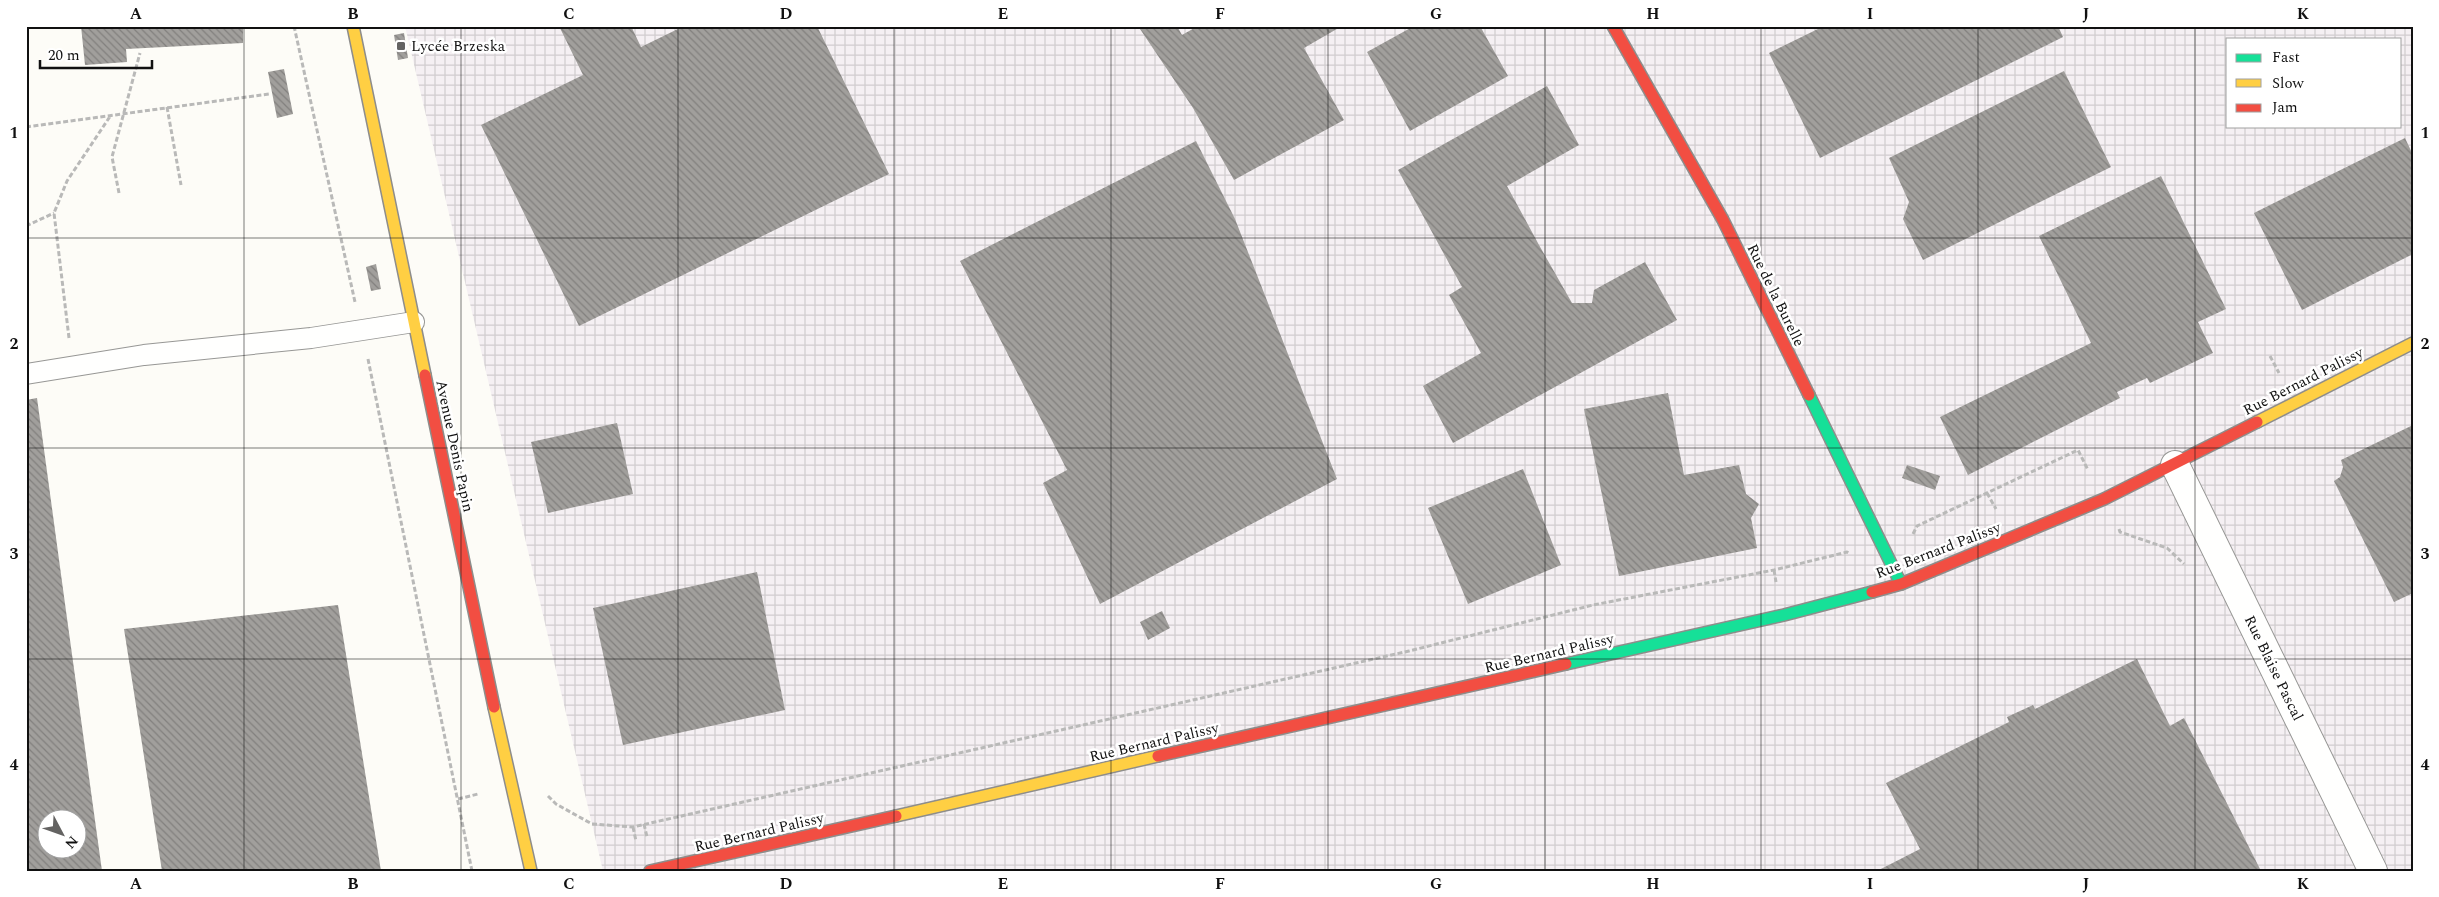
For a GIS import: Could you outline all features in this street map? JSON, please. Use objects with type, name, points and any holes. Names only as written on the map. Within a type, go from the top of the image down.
[{"type":"street","name":"Avenue Denis Papin","points":[[352,26],[509,781],[531,871]]},
{"type":"street","name":"Rue de la Burelle","points":[[1613,26],[1723,220],[1901,584]]},
{"type":"street","name":"Rue Bernard Palissy","points":[[650,871],[731,862],[1774,618],[1901,584],[2104,499],[2175,465],[2293,402],[2413,343]]},
{"type":"street","name":"Rue Blaise Pascal","points":[[2175,465],[2373,871]]},
{"type":"lane","points":[[26,374],[144,355],[311,338],[414,322]]},
{"type":"path","points":[[294,26],[362,330],[472,871]]},
{"type":"path","points":[[119,193],[112,156],[140,53]]},
{"type":"path","points":[[26,127],[270,94]]},
{"type":"path","points":[[168,108],[181,185]]},
{"type":"path","points":[[73,366],[54,213],[67,181],[111,115]]},
{"type":"path","points":[[26,226],[54,213]]},
{"type":"path","name":"Rue Bernard Palissy","points":[[542,790],[556,804],[592,824],[632,827],[1399,654],[1594,605],[1774,570],[1847,552],[1853,557],[1884,548],[1913,535],[1917,526],[2078,450]]},
{"type":"path","points":[[1987,493],[2001,518]]},
{"type":"shaded area","points":[[405,26],[2413,26],[2413,871],[603,871]]},
{"type":"building","points":[[81,26],[243,26],[243,43],[126,49],[127,62],[85,65]]},
{"type":"building","points":[[559,26],[631,26],[641,47],[684,26],[817,26],[889,174],[579,326],[481,125],[583,75]]},
{"type":"building","points":[[1138,26],[1177,26],[1182,35],[1198,26],[1342,26],[1304,48],[1344,120],[1234,180],[1193,108]]},
{"type":"building","points":[[1414,26],[1480,26],[1508,76],[1410,131],[1367,52]]},
{"type":"building","points":[[1824,26],[2058,26],[2063,37],[1820,158],[1769,53]]},
{"type":"building","points":[[404,33],[408,58],[398,60],[394,35]]},
{"type":"building","points":[[284,69],[293,114],[277,118],[268,72]]},
{"type":"building","points":[[2064,71],[2111,167],[1923,260],[1903,219],[1909,202],[1889,158]]},
{"type":"building","points":[[1547,86],[1579,145],[1507,186],[1539,245],[1572,303],[1592,303],[1594,290],[1645,262],[1677,320],[1453,443],[1423,386],[1481,353],[1449,295],[1462,287],[1398,170]]},
{"type":"building","points":[[2405,138],[2413,155],[2413,254],[2302,310],[2254,213]]},
{"type":"building","points":[[1196,141],[1235,219],[1337,479],[1100,604],[1043,483],[1067,470],[960,261]]},
{"type":"building","points":[[2161,176],[2226,309],[2198,322],[2213,353],[2150,383],[2147,378],[2117,392],[2120,398],[1968,475],[1940,417],[2091,343],[2039,236]]},
{"type":"building","points":[[376,264],[381,289],[371,291],[366,267]]},
{"type":"building","points":[[1668,393],[1684,475],[1739,465],[1746,494],[1759,504],[1751,518],[1757,548],[1619,576],[1584,409]]},
{"type":"building","points":[[37,398],[102,871],[26,871],[26,400]]},
{"type":"building","points":[[617,423],[633,494],[548,513],[531,442]]},
{"type":"building","points":[[2413,425],[2413,593],[2394,602],[2334,481],[2340,477],[2343,467],[2341,460]]},
{"type":"building","points":[[1907,465],[1940,476],[1935,490],[1902,478]]},
{"type":"building","points":[[1523,469],[1561,565],[1468,604],[1428,508]]},
{"type":"building","points":[[757,572],[785,710],[623,745],[593,608]]},
{"type":"building","points":[[338,605],[381,871],[162,871],[124,629]]},
{"type":"building","points":[[1162,611],[1170,628],[1148,640],[1140,622]]},
{"type":"building","points":[[2137,659],[2170,726],[2184,718],[2261,871],[1877,871],[1920,849],[1886,783],[2009,722],[2007,717],[2033,705],[2035,709]]},
{"type":"traffic: fast","points":[[1809,395],[1901,584]]},
{"type":"traffic: fast","points":[[1566,664],[1784,615],[1872,592]]},
{"type":"traffic: slow","points":[[353,26],[425,375]]},
{"type":"traffic: slow","points":[[2257,422],[2413,343]]},
{"type":"traffic: slow","points":[[494,707],[531,871]]},
{"type":"traffic: slow","points":[[896,816],[1158,756]]},
{"type":"traffic: jam","points":[[1613,26],[1723,220],[1809,395]]},
{"type":"traffic: jam","points":[[425,375],[494,707]]},
{"type":"traffic: jam","points":[[1872,592],[1901,584],[2104,499],[2257,422]]},
{"type":"traffic: jam","points":[[1158,756],[1566,664]]},
{"type":"traffic: jam","points":[[650,871],[896,816]]},
{"type":"place","name":"Lycée Brzeska","points":[[401,46]]}]
